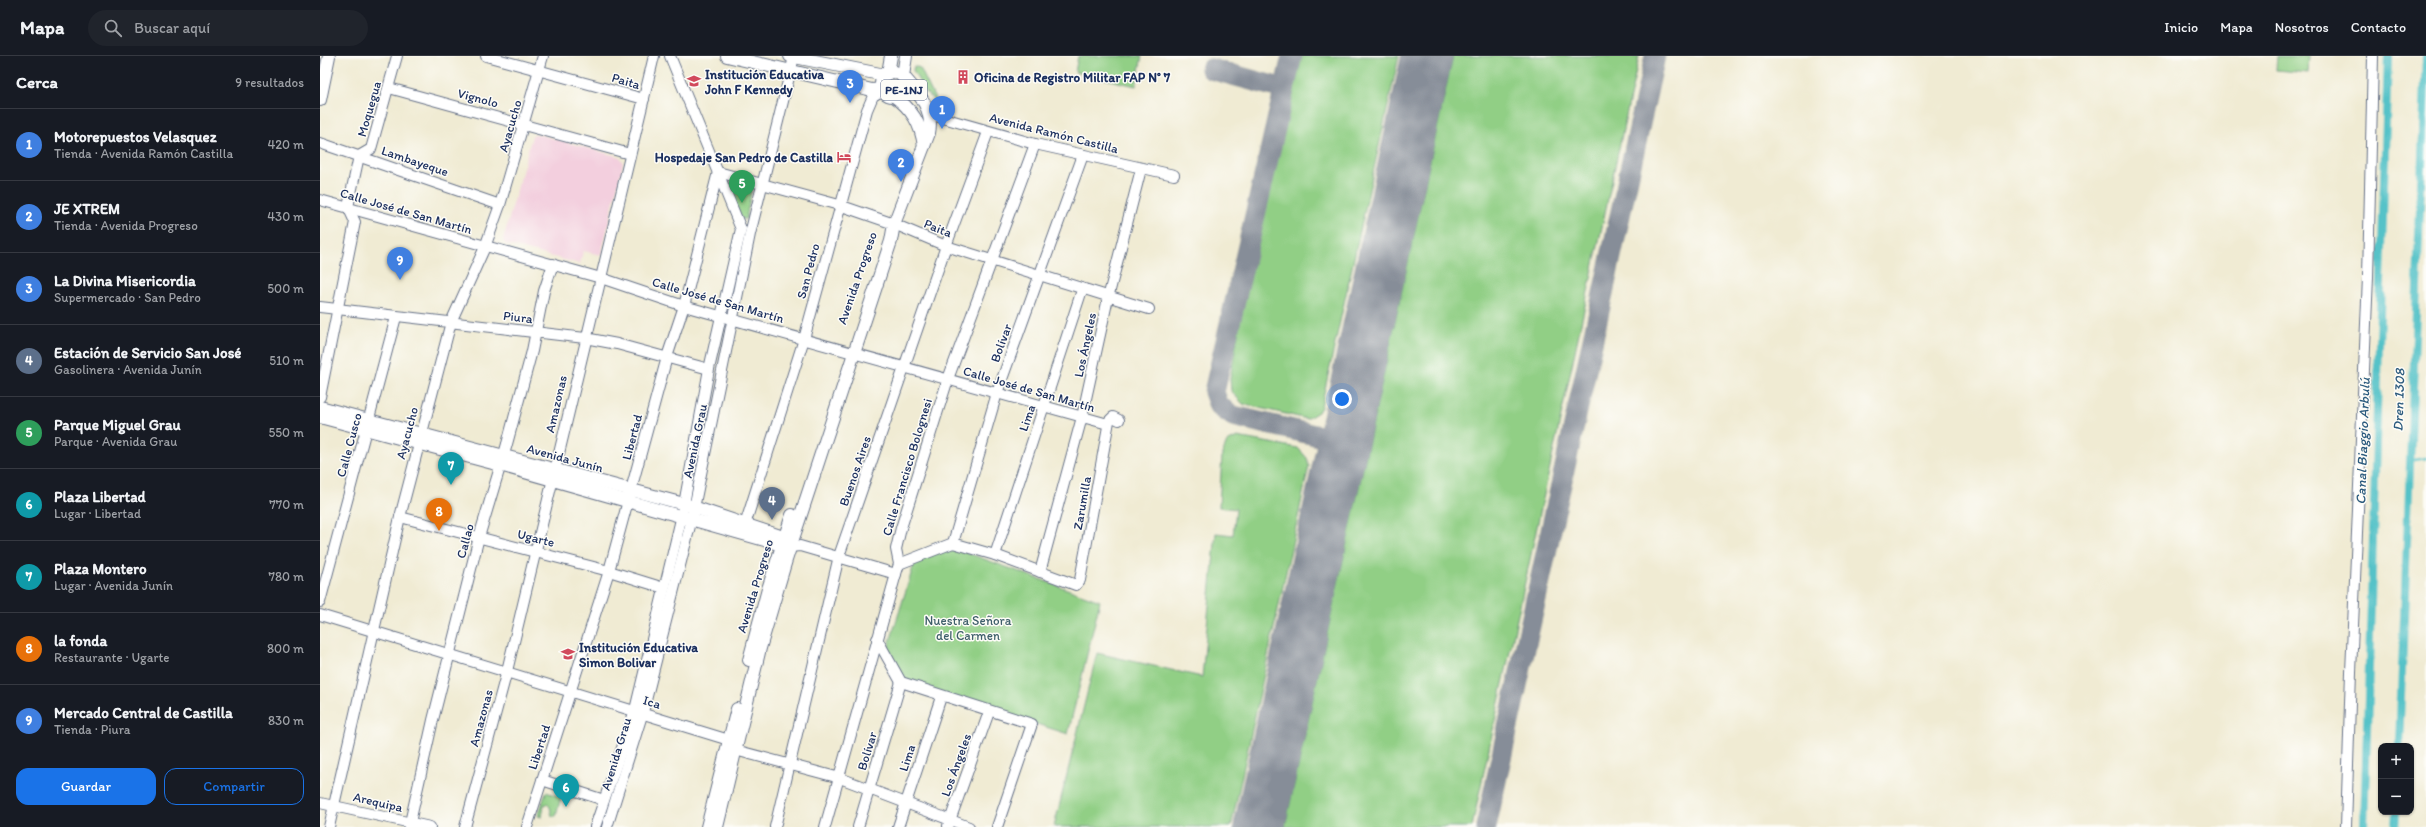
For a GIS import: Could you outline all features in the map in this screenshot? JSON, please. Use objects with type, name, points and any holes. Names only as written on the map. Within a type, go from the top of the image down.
[{"type":"main road","points":[[320,100],[329,56]]},
{"type":"main road","points":[[727,56],[872,90],[882,89]]},
{"type":"main road","points":[[792,56],[887,74]]},
{"type":"main road","name":"PE-1NJ","points":[[891,56],[887,74],[881,81],[882,89],[888,95],[894,96],[904,103],[920,126],[924,149]]},
{"type":"main road","name":"PE-1NJ","points":[[894,96],[901,93],[905,88],[903,77],[906,56]]},
{"type":"main road","name":"PE-1NJ","points":[[887,74],[897,72],[903,77]]},
{"type":"main road","name":"Avenida Progreso","points":[[717,827],[754,639],[790,543],[850,352],[884,236],[894,224],[924,149],[931,124],[926,103],[903,77]]},
{"type":"main road","name":"Avenida Junín","points":[[320,407],[368,424],[688,511],[790,543]]},
{"type":"main road","name":"Avenida Junín","points":[[320,417],[368,424]]},
{"type":"main road","name":"Avenida Progreso","points":[[707,827],[732,745]]},
{"type":"street","name":"Moquegua","points":[[348,208],[359,156],[371,149],[397,56]]},
{"type":"street","name":"Paita","points":[[486,56],[644,99]]},
{"type":"street","name":"Ayacucho","points":[[329,827],[419,438],[451,322],[485,247],[500,205],[525,124],[543,56]]},
{"type":"street","name":"Amazonas","points":[[465,827],[507,671],[585,338],[601,278],[654,56]]},
{"type":"street","points":[[670,56],[718,172]]},
{"type":"street","name":"Avenida Grau","points":[[607,827],[639,711],[688,511],[791,70],[792,56]]},
{"type":"street","points":[[2346,827],[2351,656],[2368,277],[2373,56]]},
{"type":"street","name":"Vignolo","points":[[389,88],[525,124],[630,154]]},
{"type":"street","name":"San Pedro","points":[[744,528],[804,339],[839,205],[869,102],[873,96],[882,89]]},
{"type":"street","name":"Avenida Ramón Castilla","points":[[929,114],[988,132],[1035,144],[1141,169],[1174,175]]},
{"type":"street","name":"Buenos Aires","points":[[775,827],[840,556],[946,246],[988,132]]},
{"type":"street","name":"Lambayeque","points":[[320,143],[500,205]]},
{"type":"street","name":"Calle Francisco Bolognesi","points":[[825,827],[840,778],[897,569],[896,549],[901,528],[948,379],[994,260],[1035,144]]},
{"type":"street","name":"Bolívar","points":[[953,543],[997,393],[1083,155]]},
{"type":"street","name":"Los Ángeles","points":[[1040,572],[1082,417],[1108,298],[1141,169]]},
{"type":"street","name":"Paita","points":[[718,172],[764,182],[839,205],[894,224],[946,246],[994,260],[1082,290],[1149,309]]},
{"type":"street","name":"Libertad","points":[[528,827],[609,571],[667,357],[684,306],[718,172]]},
{"type":"street","name":"Avenida Grau","points":[[596,827],[604,800],[639,711],[664,588],[688,511],[709,369],[741,230],[718,172]]},
{"type":"street","name":"Calle José de San Martín","points":[[320,200],[485,247],[553,264],[601,278],[684,306],[1108,424]]},
{"type":"street","points":[[320,397],[355,222],[348,208]]},
{"type":"street","name":"Callao","points":[[409,825],[449,655],[479,537],[502,460],[535,333],[544,291],[553,264]]},
{"type":"street","name":"Lima","points":[[995,555],[1082,290]]},
{"type":"street","name":"Piura","points":[[320,307],[585,338],[617,344],[709,369]]},
{"type":"street","name":"Calle Cusco","points":[[320,602],[396,317]]},
{"type":"street","points":[[1108,424],[1111,417],[1119,420]]},
{"type":"street","name":"Zarumilla","points":[[1040,572],[1076,584],[1080,580],[1095,507],[1108,424]]},
{"type":"street","name":"Ugarte","points":[[400,517],[535,551],[664,588]]},
{"type":"street","name":"Avenida Junín","points":[[790,543],[897,569]]},
{"type":"street","points":[[897,569],[953,543],[995,555],[1040,572]]},
{"type":"street","name":"Ica","points":[[320,615],[639,711],[732,745],[790,764],[840,778],[905,804],[949,824],[969,827]]},
{"type":"street","points":[[877,639],[901,682],[941,697],[1032,726],[997,827]]},
{"type":"street","name":"Bolívar","points":[[858,827],[901,682]]},
{"type":"street","name":"Lima","points":[[898,827],[941,697]]},
{"type":"street","name":"Los Ángeles","points":[[949,824],[989,712]]},
{"type":"street","points":[[542,780],[604,800]]},
{"type":"street","name":"Arequipa","points":[[320,803],[409,825],[430,827]]},
{"type":"shaded area","points":[[537,134],[620,157],[623,163],[601,255],[583,251],[580,264],[505,244],[503,240],[532,136]]},
{"type":"green space","points":[[1078,56],[1142,56],[1136,86],[1075,72]]},
{"type":"green space","points":[[1301,56],[1399,56],[1321,407],[1318,412],[1307,419],[1243,404],[1231,391],[1230,379],[1241,316]]},
{"type":"green space","points":[[1453,56],[1639,56],[1472,827],[1285,827]]},
{"type":"green space","points":[[2277,56],[2309,56],[2308,73],[2276,70]]},
{"type":"green space","points":[[914,66],[920,68],[937,103],[924,91],[913,70]]},
{"type":"green space","points":[[726,182],[752,188],[746,219],[741,219]]},
{"type":"green space","points":[[1237,437],[1298,448],[1307,458],[1309,466],[1231,827],[1054,827],[1097,653],[1202,677],[1216,533],[1233,535],[1236,509],[1219,507],[1222,454],[1227,442]]},
{"type":"green space","name":"Nuestra Señora del Carmen","points":[[951,547],[1100,601],[1068,734],[905,682],[888,648],[915,561]]},
{"type":"green space","points":[[546,792],[561,797],[556,816],[552,816],[550,807],[547,804],[544,805],[542,817],[538,816]]},
{"type":"waterway","name":"Canal Biaggio Arbulú","points":[[2364,827],[2388,56]]},
{"type":"waterway","name":"Dren 1308","points":[[2399,743],[2426,56]]},
{"type":"waterway","points":[[2409,461],[2426,458]]},
{"type":"waterway","name":"Dren 1308","points":[[2396,827],[2397,815]]},
{"type":"taxiway","points":[[1292,56],[1214,392],[1219,406],[1233,416],[1319,436],[1333,434],[1346,426]]},
{"type":"taxiway","points":[[1486,827],[1655,56]]},
{"type":"taxiway","points":[[1211,69],[1284,89]]},
{"type":"taxiway","points":[[1319,436],[1331,444],[1338,463]]},
{"type":"runway","points":[[1259,827],[1427,56]]},
{"type":"place","name":"Oficina de Registro Militar FAP N° 7","points":[[963,77]]},
{"type":"place","name":"Institución Educativa John F Kennedy","points":[[694,81]]},
{"type":"place","name":"La Divina Misericordia","points":[[850,103]]},
{"type":"place","name":"Motorepuestos Velasquez","points":[[942,129]]},
{"type":"place","name":"Hospedaje San Pedro de Castilla","points":[[844,157]]},
{"type":"place","name":"JE XTREM","points":[[901,182]]},
{"type":"place","name":"Parque Miguel Grau","points":[[742,203]]},
{"type":"place","name":"Mercado Central de Castilla","points":[[400,280]]},
{"type":"place","name":"Plaza Montero","points":[[451,485]]},
{"type":"place","name":"Estación de Servicio San José","points":[[772,520]]},
{"type":"place","name":"la fonda","points":[[439,531]]},
{"type":"place","name":"Institución Educativa Simon Bolivar","points":[[568,654]]},
{"type":"place","name":"Plaza Libertad","points":[[566,807]]}]
